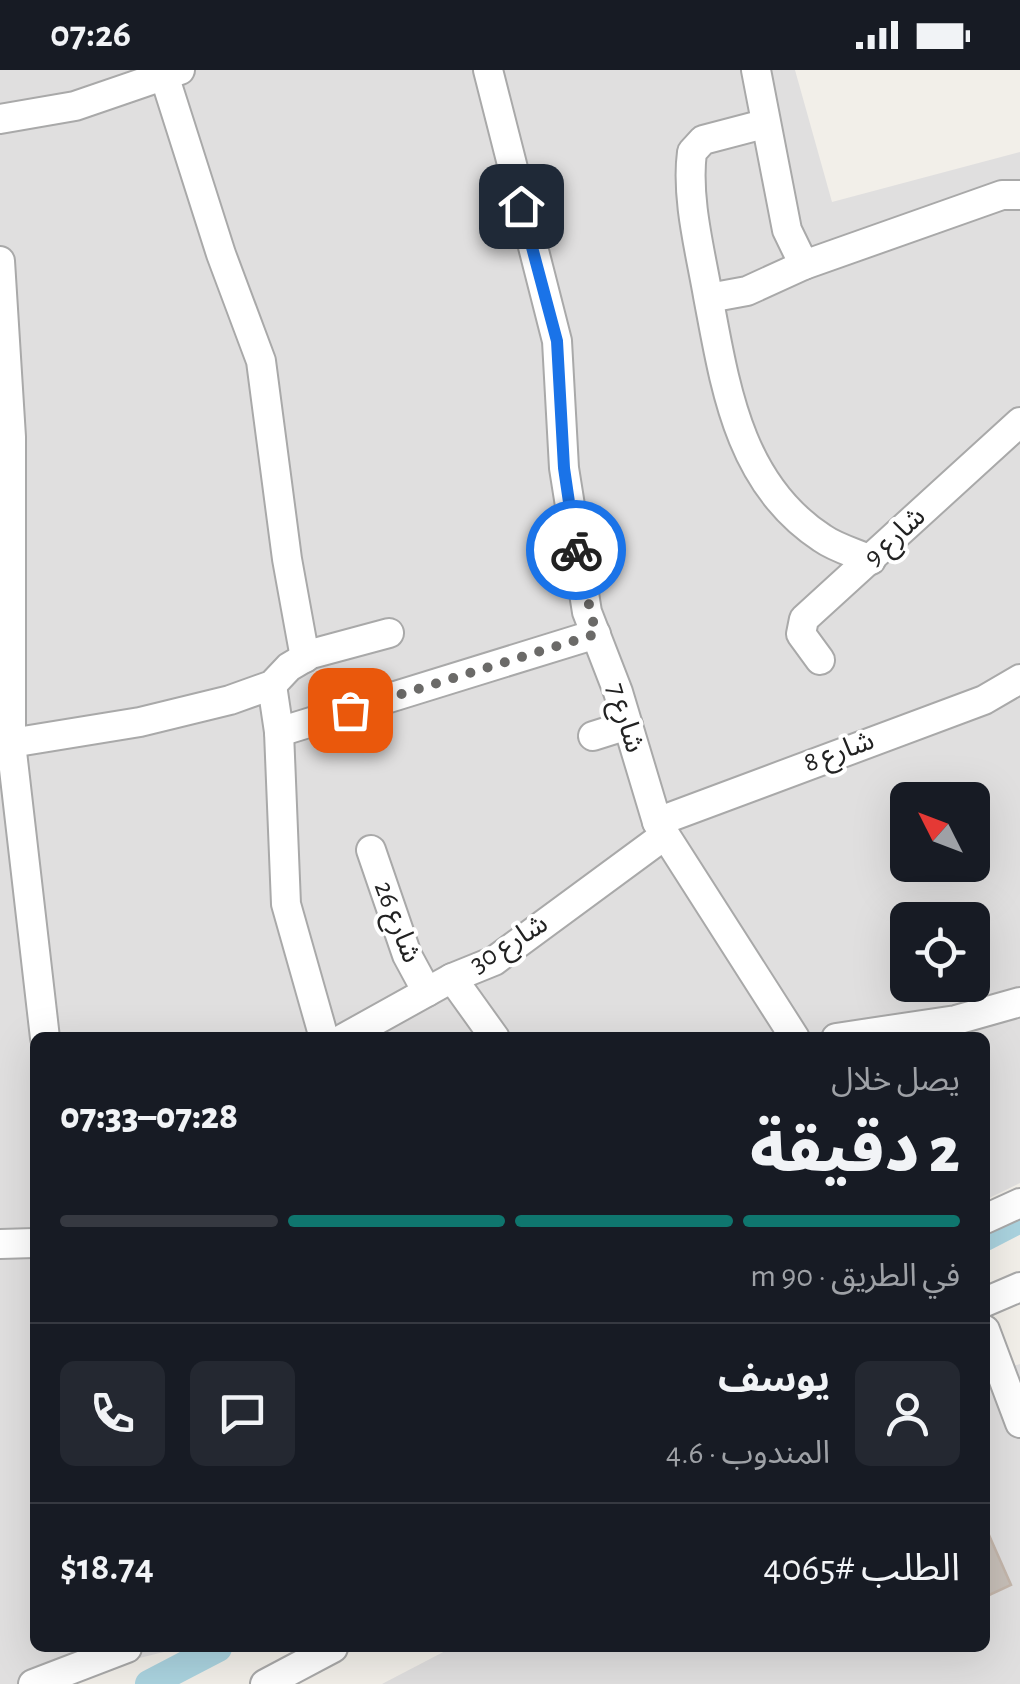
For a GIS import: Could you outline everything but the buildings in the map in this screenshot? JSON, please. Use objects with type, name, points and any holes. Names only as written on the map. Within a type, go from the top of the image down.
[{"type":"street","name":"شارع 7","points":[[488,70],[557,341],[572,531],[587,612],[661,829],[791,1032]]},
{"type":"street","points":[[756,70],[787,230],[804,265]]},
{"type":"street","points":[[0,118],[75,106],[173,74],[214,235],[262,361],[287,559],[305,658]]},
{"type":"street","points":[[764,124],[704,140],[692,152],[694,208],[723,382],[737,429],[758,471],[788,509],[822,539],[871,560]]},
{"type":"street","points":[[709,298],[746,291],[804,265],[1002,195],[1020,195]]},
{"type":"street","points":[[0,261],[11,437],[11,743],[7,785],[44,1032]]},
{"type":"street","name":"شارع 9","points":[[820,660],[802,634],[800,624],[1020,422]]},
{"type":"street","points":[[11,743],[140,722],[272,685],[288,667],[305,658],[388,633]]},
{"type":"street","points":[[279,732],[596,634]]},
{"type":"street","name":"شارع 8","points":[[661,829],[984,700],[1020,680]]},
{"type":"street","points":[[272,685],[279,732],[286,904],[322,1032]]},
{"type":"street","points":[[593,736],[628,725]]},
{"type":"street","name":"شارع 30","points":[[355,1032],[439,985],[494,961],[661,829]]},
{"type":"street","name":"شارع 26","points":[[370,850],[406,955],[489,1032]]},
{"type":"street","points":[[876,1032],[956,1020],[1020,1002]]},
{"type":"street","points":[[990,1217],[1020,1203]]},
{"type":"street","points":[[0,1244],[30,1243]]},
{"type":"street","points":[[990,1300],[1020,1287]]},
{"type":"street","points":[[990,1343],[1020,1422]]},
{"type":"street","points":[[33,1684],[119,1652]]},
{"type":"street","points":[[265,1684],[326,1652]]},
{"type":"shaded area","points":[[0,70],[795,70],[832,202],[1020,152],[1020,1183],[990,1198],[990,1032],[30,1032],[30,1652],[164,1652],[34,1684],[0,1684]]},
{"type":"shaded area","points":[[1020,1364],[1020,1684],[382,1684],[443,1652],[990,1652],[990,1373]]},
{"type":"waterway","points":[[990,1234],[1020,1219]]},
{"type":"waterway","points":[[149,1684],[210,1652]]},
{"type":"way so far","points":[[350,710],[596,634],[587,612],[576,550]]},
{"type":"route","points":[[521,206],[557,341],[564,468],[576,550]]}]
